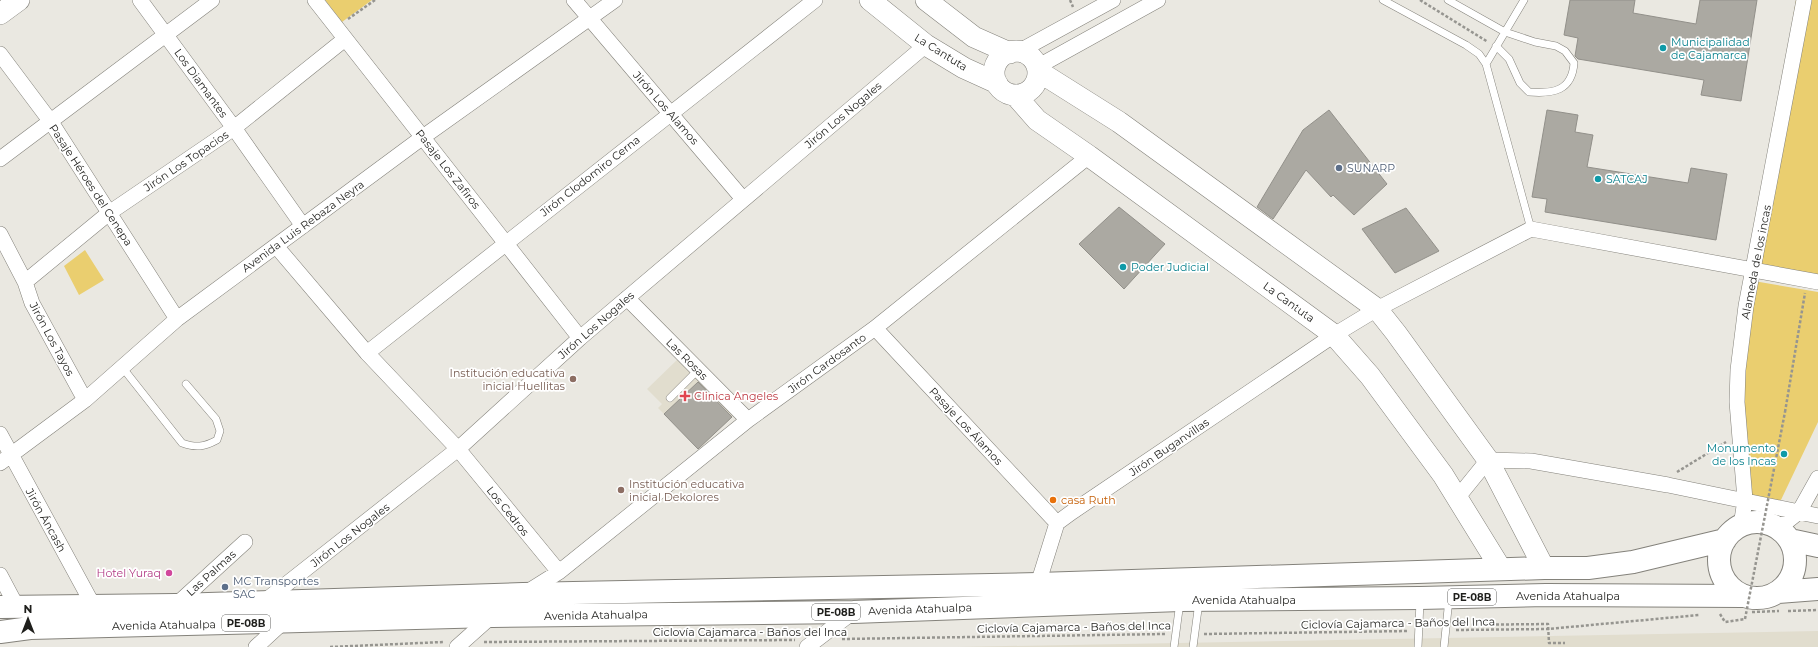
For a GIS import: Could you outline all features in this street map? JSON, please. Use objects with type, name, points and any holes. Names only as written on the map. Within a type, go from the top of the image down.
[{"type":"main road","name":"PE-08B","points":[[1544,568],[1588,568],[1633,562],[1725,540],[1732,532],[1741,526],[1752,522],[1762,522],[1784,534],[1818,546]]},
{"type":"main road","points":[[1778,592],[1788,581],[1795,568],[1794,548],[1784,534]]},
{"type":"main road","points":[[1725,540],[1720,550],[1719,562],[1721,572],[1743,604]]},
{"type":"main road","name":"Avenida Atahualpa","points":[[0,632],[23,628],[282,623],[492,616],[853,612],[1501,569],[1544,568]]},
{"type":"main road","name":"Avenida Atahualpa","points":[[8,607],[176,605],[523,594],[1038,584],[1420,598],[1546,595],[1743,604]]},
{"type":"main road","name":"PE-08B","points":[[1743,604],[1756,598],[1778,592],[1818,589]]},
{"type":"street","points":[[0,14],[19,0]]},
{"type":"street","name":"Los Diamantes","points":[[140,0],[234,128],[303,226]]},
{"type":"street","points":[[0,159],[212,0]]},
{"type":"street","name":"Pasaje Los Zafiros","points":[[315,0],[580,338]]},
{"type":"street","name":"Jirón Los Alamos","points":[[574,0],[588,19],[671,112],[743,199]]},
{"type":"street","name":"Avenida Luis Rebaza Neyra","points":[[5,459],[85,400],[177,319],[423,137],[615,0]]},
{"type":"street","name":"Jirón Clodomiro Cerna","points":[[367,353],[815,0]]},
{"type":"street","name":"La Cantuta","points":[[870,0],[926,45],[964,68],[997,83],[1001,89],[1015,95],[1037,120],[1089,156],[1334,335],[1370,376],[1458,497],[1501,569]]},
{"type":"street","points":[[926,0],[974,37],[1014,52],[1028,55],[1038,69],[1119,122],[1377,309],[1488,460],[1544,568]]},
{"type":"street","points":[[997,83],[995,68],[1003,56],[1014,52],[1112,0]]},
{"type":"street","points":[[1038,69],[1158,0]]},
{"type":"street","name":"Alameda de los incas","points":[[1741,526],[1745,500],[1737,402],[1738,370],[1752,271],[1761,235],[1804,0]]},
{"type":"street","name":"Jirón Los Topacios","points":[[25,282],[109,213],[234,128],[341,33]]},
{"type":"street","name":"Jirón Los Nogales","points":[[265,601],[458,449],[580,338],[926,45]]},
{"type":"street","name":"Pasaje Héroes del Cenepa","points":[[0,54],[51,122],[177,319]]},
{"type":"street","points":[[1015,95],[1030,91],[1038,78],[1038,69]]},
{"type":"street","name":"Jirón Cardosanto","points":[[460,645],[492,616],[523,594],[559,572],[748,420],[875,328],[1089,156]]},
{"type":"street","points":[[1532,229],[1812,282]]},
{"type":"street","name":"Jirón Buganvillas","points":[[1057,523],[1334,335],[1377,309],[1532,229]]},
{"type":"street","name":"Jirón Los Tayos","points":[[0,234],[25,282],[32,303],[85,400]]},
{"type":"street","name":"Los Cedros","points":[[276,246],[367,353],[458,449],[559,572]]},
{"type":"street","name":"Las Rosas","points":[[627,298],[748,420]]},
{"type":"street","name":"Pasaje Los Álamos","points":[[875,328],[1057,523]]},
{"type":"street","name":"Jirón Áncash","points":[[0,434],[5,459],[93,605]]},
{"type":"street","points":[[1488,460],[1531,461],[1668,485],[1818,516]]},
{"type":"street","points":[[1458,497],[1488,460]]},
{"type":"street","points":[[1784,534],[1799,512],[1818,478]]},
{"type":"street","points":[[1038,584],[1057,523]]},
{"type":"street","name":"Las Palmas","points":[[176,605],[245,542]]},
{"type":"street","points":[[0,575],[8,607]]},
{"type":"street","points":[[811,643],[853,612]]},
{"type":"street","points":[[256,647],[282,623]]},
{"type":"lane","points":[[1383,0],[1466,45],[1479,54],[1486,64],[1532,229]]},
{"type":"lane","points":[[1448,0],[1505,32],[1535,42],[1556,46],[1565,51],[1570,55],[1574,63],[1572,77],[1568,83],[1560,88],[1545,93],[1529,92],[1520,83],[1509,58],[1496,46]]},
{"type":"lane","points":[[1486,64],[1524,0]]},
{"type":"lane","points":[[122,367],[182,443],[194,447],[204,446],[217,440],[220,432],[216,419],[186,384]]},
{"type":"lane","points":[[670,398],[698,370]]},
{"type":"lane","points":[[1174,647],[1175,634],[1192,590]]},
{"type":"lane","points":[[1192,590],[1194,634],[1193,647]]},
{"type":"lane","points":[[1418,647],[1420,598]]},
{"type":"lane","points":[[1444,647],[1449,598]]},
{"type":"path","points":[[341,33],[375,0]]},
{"type":"path","points":[[1420,0],[1496,46]]},
{"type":"path","points":[[1720,614],[1725,622],[1745,619],[1812,282]]},
{"type":"path","points":[[1668,485],[1677,472],[1704,454],[1739,435]]},
{"type":"path","points":[[1743,604],[1818,610]]},
{"type":"path","points":[[1712,614],[1728,613]]},
{"type":"path","name":"Ciclovía Cajamarca - Baños del Inca","points":[[1446,628],[1548,628],[1705,615]]},
{"type":"path","points":[[1548,628],[1549,643],[1565,643]]},
{"type":"path","name":"Ciclovía Cajamarca - Baños del Inca","points":[[1194,634],[1419,631]]},
{"type":"path","name":"Ciclovía Cajamarca - Baños del Inca","points":[[330,647],[811,643],[1175,634]]},
{"type":"shaded area","points":[[325,0],[372,0],[342,22]]},
{"type":"shaded area","points":[[1796,0],[1818,0],[1818,276],[1759,267],[1753,253]]},
{"type":"shaded area","points":[[85,250],[104,280],[79,295],[64,266]]},
{"type":"shaded area","points":[[1748,280],[1818,292],[1818,422],[1780,502],[1741,496]]},
{"type":"shaded area","name":"Clinica Angeles","points":[[679,358],[734,415],[699,449],[658,408],[662,404],[647,389]]},
{"type":"shaded area","points":[[1818,631],[1818,647],[957,647]]},
{"type":"building","name":"Municipalidad de Cajamarca","points":[[1570,0],[1635,0],[1633,13],[1696,24],[1700,0],[1757,0],[1741,101],[1701,95],[1704,80],[1578,59],[1575,56],[1578,38],[1564,35]]},
{"type":"building","name":"SUNARP","points":[[1329,110],[1387,184],[1354,215],[1333,195],[1331,197],[1306,170],[1273,219],[1257,207],[1303,130]]},
{"type":"building","name":"SATCAJ","points":[[1547,110],[1578,115],[1575,132],[1593,135],[1587,167],[1688,183],[1691,168],[1727,174],[1716,240],[1545,212],[1547,199],[1532,197]]},
{"type":"building","name":"Poder Judicial","points":[[1119,207],[1165,244],[1124,289],[1079,244]]},
{"type":"building","points":[[1406,208],[1439,251],[1395,273],[1362,229]]},
{"type":"building","points":[[698,382],[732,417],[698,449],[664,414]]},
{"type":"place","name":"Municipalidad de Cajamarca","points":[[1663,48]]},
{"type":"place","name":"SUNARP","points":[[1339,168]]},
{"type":"place","name":"SATCAJ","points":[[1598,179]]},
{"type":"place","name":"Poder Judicial","points":[[1123,267]]},
{"type":"place","name":"Institución educativa inicial Huellitas","points":[[573,379]]},
{"type":"place","name":"Clinica Angeles","points":[[685,396]]},
{"type":"place","name":"Monumento de los Incas","points":[[1784,454]]},
{"type":"place","name":"Institución educativa inicial Dekolores","points":[[621,490]]},
{"type":"place","name":"casa Ruth","points":[[1053,500]]},
{"type":"place","name":"Hotel Yuraq","points":[[169,573]]},
{"type":"place","name":"MC Transportes SAC","points":[[225,587]]}]
